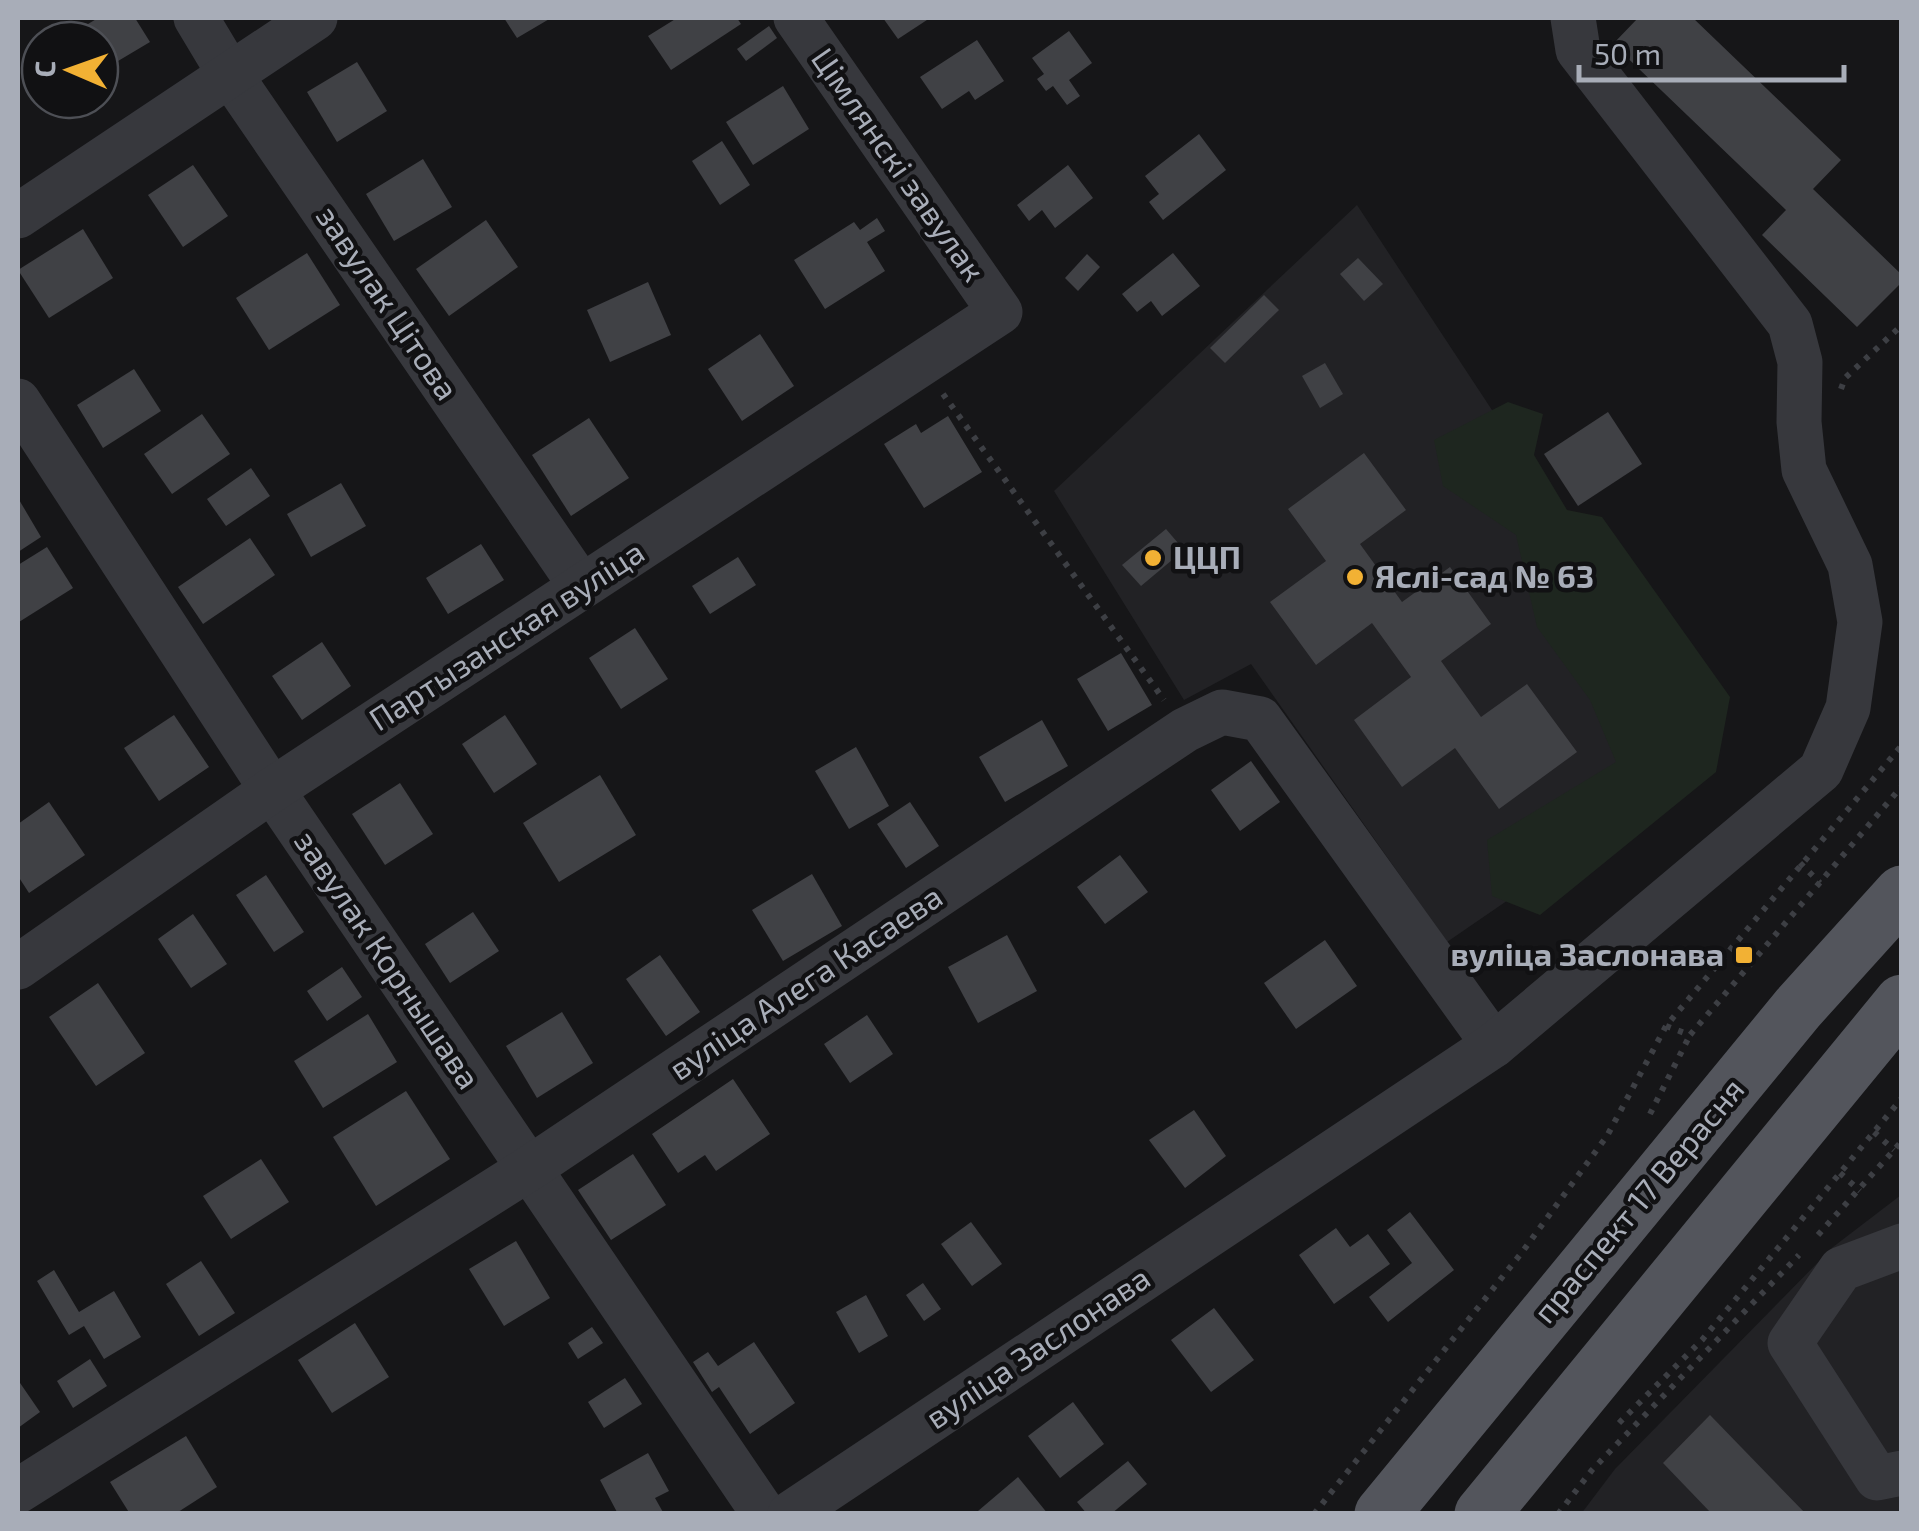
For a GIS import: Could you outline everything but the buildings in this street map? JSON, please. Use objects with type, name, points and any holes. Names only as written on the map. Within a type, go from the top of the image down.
[{"type":"main road","name":"праспект 17 Верасня","points":[[1382,1514],[1798,1008],[1902,894]]},
{"type":"main road","points":[[1482,1514],[1902,1002]]},
{"type":"street","name":"завулак Цітова","points":[[196,18],[581,586]]},
{"type":"street","points":[[18,216],[315,18]]},
{"type":"street","name":"Цімлянскі завулак","points":[[796,18],[1000,312]]},
{"type":"street","name":"вуліца Заслонава","points":[[790,1514],[1494,1046],[1821,770],[1848,708],[1860,622],[1850,565],[1804,470],[1799,422],[1800,362],[1790,324],[1578,50],[1573,18]]},
{"type":"street","name":"Партызанская вуліца","points":[[18,967],[272,790],[1000,312]]},
{"type":"street","name":"завулак Корнышава","points":[[18,401],[272,790],[764,1514]]},
{"type":"street","name":"вуліца Алега Касаева","points":[[18,1491],[530,1168],[1185,730],[1222,712],[1260,719],[1494,1046]]},
{"type":"street","points":[[1902,1246],[1840,1269],[1790,1342],[1877,1478],[1902,1473]]},
{"type":"path","points":[[1839,394],[1845,378],[1902,324]]},
{"type":"path","points":[[921,364],[1185,730]]},
{"type":"path","points":[[1314,1514],[1524,1251],[1607,1136],[1666,1026],[1902,746]]},
{"type":"path","points":[[1666,1026],[1690,1035],[1902,786]]},
{"type":"path","points":[[1800,863],[1820,883]]},
{"type":"path","points":[[1606,1436],[1702,1340],[1902,1098]]},
{"type":"path","points":[[1874,1132],[1894,1150]]},
{"type":"path","points":[[1558,1514],[1592,1470],[1860,1191],[1902,1140]]},
{"type":"path","points":[[1840,1174],[1860,1191]]},
{"type":"shaded area","name":"Яслі-сад № 63","points":[[1357,205],[1719,755],[1447,942],[1251,664],[1184,700],[1054,491]]},
{"type":"shaded area","points":[[1508,402],[1543,414],[1534,455],[1567,510],[1602,517],[1730,697],[1716,772],[1540,915],[1492,896],[1487,840],[1616,762],[1590,700],[1537,627],[1516,535],[1443,486],[1434,440]]},
{"type":"shaded area","points":[[1901,1195],[1901,1513],[1581,1514],[1615,1469],[1833,1247]]},
{"type":"place","name":"ЦЦП","points":[[1153,558]]},
{"type":"place","name":"Яслі-сад № 63","points":[[1355,577]]},
{"type":"place","name":"вуліца Заслонава","points":[[1744,955]]}]
